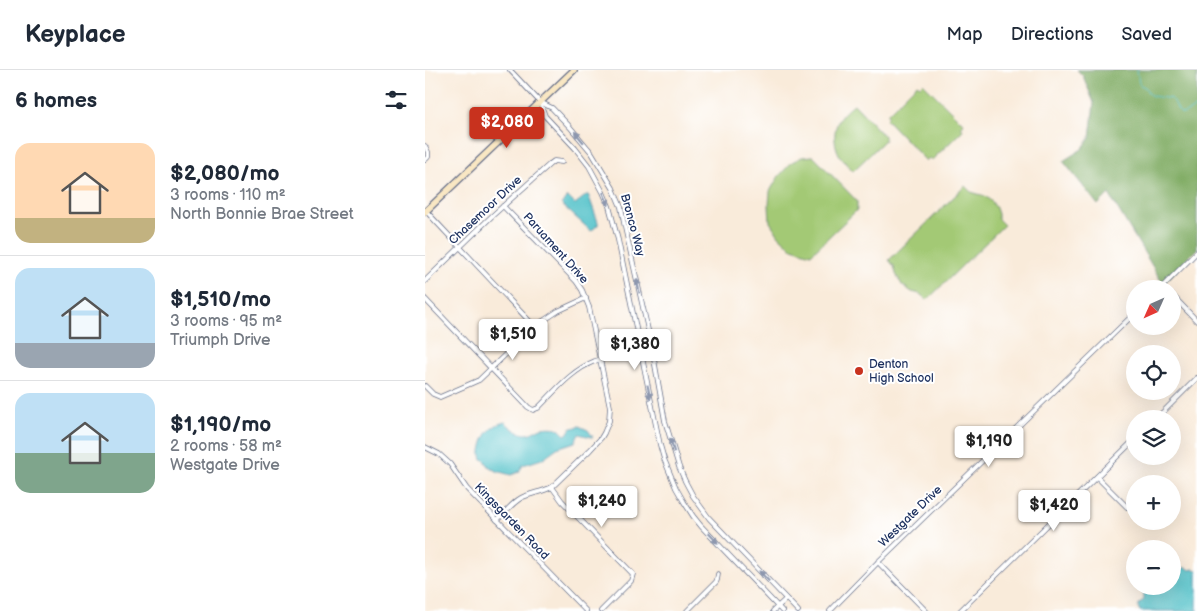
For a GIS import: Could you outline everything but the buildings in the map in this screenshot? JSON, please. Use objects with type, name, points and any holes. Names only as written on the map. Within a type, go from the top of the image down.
[{"type":"main road","points":[[425,211],[574,70]]},
{"type":"street","points":[[510,70],[540,102]]},
{"type":"street","name":"Bronco Way","points":[[540,102],[552,108],[592,153],[613,188],[621,207],[652,348],[665,421],[685,481],[709,518],[798,611]]},
{"type":"street","name":"Bronco Way","points":[[540,102],[545,116],[589,166],[609,206],[618,240],[659,444],[676,488],[701,526],[781,611]]},
{"type":"street","points":[[425,146],[429,152],[425,160]]},
{"type":"street","name":"Chasemoor Drive","points":[[425,281],[552,162],[562,162]]},
{"type":"street","name":"Paruament Drive","points":[[497,520],[521,498],[552,487],[596,444],[607,427],[610,407],[586,298],[576,281],[503,206]]},
{"type":"street","points":[[425,211],[535,326]]},
{"type":"street","points":[[1170,280],[1197,252]]},
{"type":"street","points":[[425,386],[435,396],[440,397],[475,382],[482,378],[535,326],[586,298]]},
{"type":"street","points":[[425,299],[491,369],[533,410],[538,408],[571,375],[587,365],[652,348]]},
{"type":"street","points":[[1181,304],[1197,321]]},
{"type":"street","name":"Westgate Drive","points":[[831,611],[878,562],[1126,322]]},
{"type":"street","points":[[1165,410],[1197,378]]},
{"type":"street","name":"Kingsgarden Road","points":[[425,448],[435,452],[447,461],[467,489],[586,611]]},
{"type":"street","points":[[961,611],[1126,448]]},
{"type":"street","points":[[1097,477],[1126,506]]},
{"type":"street","points":[[552,487],[633,576],[631,581],[601,611]]},
{"type":"street","points":[[878,562],[926,611]]},
{"type":"street","points":[[687,611],[716,582],[718,574]]},
{"type":"street","points":[[773,611],[786,599]]},
{"type":"green space","points":[[1077,70],[1197,70],[1197,249],[1167,280],[1161,280],[1109,194],[1098,205],[1063,161],[1082,149],[1090,138],[1094,103],[1083,76]]},
{"type":"green space","points":[[923,83],[964,124],[961,127],[963,130],[932,160],[929,158],[926,161],[886,119],[889,116],[887,114],[917,84],[920,86]]},
{"type":"green space","points":[[854,104],[884,136],[885,140],[853,171],[840,156],[836,147],[835,137],[836,127],[840,118]]},
{"type":"green space","points":[[813,156],[857,201],[857,210],[811,254],[792,248],[779,236],[770,222],[769,205],[770,191],[779,176],[792,162],[802,157]]},
{"type":"green space","points":[[965,186],[971,192],[985,196],[992,202],[996,208],[998,219],[1004,225],[927,300],[920,294],[912,292],[902,285],[894,266],[889,260]]},
{"type":"water","points":[[588,194],[598,222],[598,225],[591,231],[561,204],[568,197],[575,204]]},
{"type":"water","points":[[505,422],[523,434],[532,433],[541,428],[552,427],[558,428],[565,435],[570,429],[579,426],[588,430],[593,437],[579,434],[575,442],[557,448],[542,459],[523,465],[519,472],[511,475],[492,469],[481,456],[482,446],[487,433],[496,425]]},
{"type":"water","points":[[1181,568],[1197,570],[1197,611],[1140,611],[1139,603],[1144,600],[1144,595],[1181,595]]},
{"type":"waterway","points":[[1137,70],[1140,85],[1145,87],[1152,96],[1172,99],[1179,112],[1183,114],[1197,107]]},
{"type":"place","name":"Denton High School","points":[[859,371]]}]
